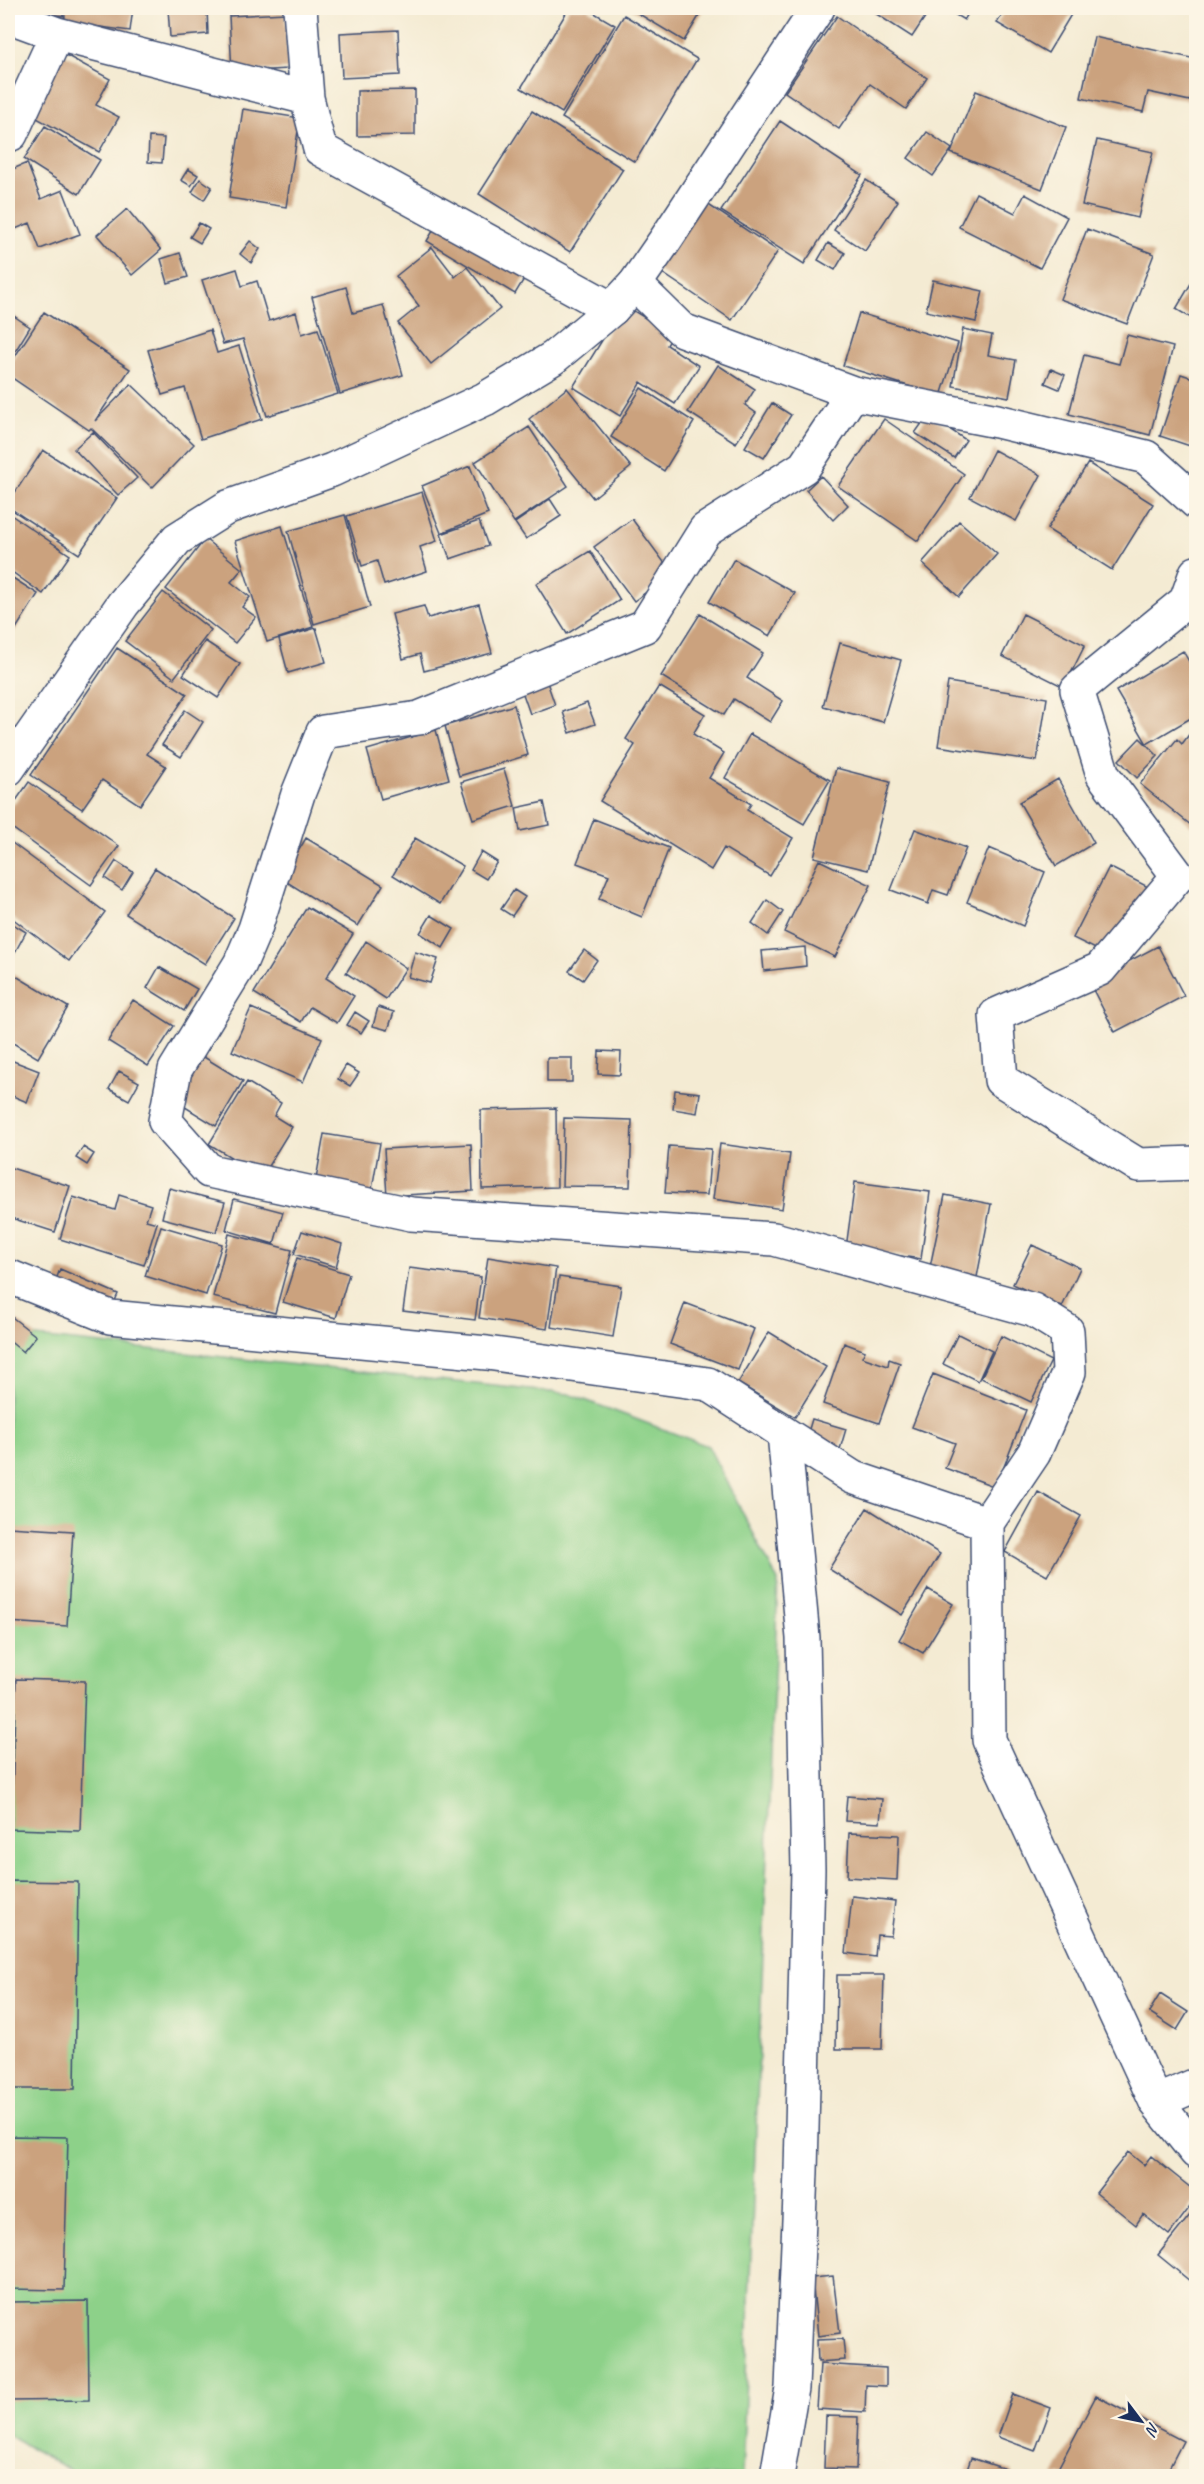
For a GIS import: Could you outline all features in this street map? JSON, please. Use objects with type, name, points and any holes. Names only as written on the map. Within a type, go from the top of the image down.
[{"type":"main road","points":[[300,8],[307,98],[320,149],[612,309]]},
{"type":"main road","points":[[8,769],[123,604],[177,539],[228,507],[332,470],[484,399],[553,358],[612,309],[635,284],[818,8]]},
{"type":"main road","points":[[8,16],[57,34],[307,98]]},
{"type":"main road","points":[[8,135],[11,134],[57,34]]},
{"type":"main road","points":[[635,284],[682,330],[853,393],[997,421],[1146,457],[1197,502]]},
{"type":"main road","points":[[853,393],[804,467],[705,530],[645,626],[419,718],[323,732],[298,794],[255,929],[240,964],[175,1070],[165,1121],[209,1171],[411,1214],[774,1239],[1033,1310],[1067,1331],[1069,1372],[1034,1453],[987,1523],[989,1740],[1156,2102],[1197,2152]]},
{"type":"main road","points":[[1197,573],[1186,601],[1077,690],[1103,775],[1187,879],[1100,969],[996,1015],[1001,1080],[1138,1165],[1197,1163]]},
{"type":"main road","points":[[8,1276],[110,1317],[487,1353],[708,1384],[852,1477],[987,1523]]},
{"type":"main road","points":[[777,2476],[792,2388],[801,2172],[808,1869],[803,1638],[784,1432]]},
{"type":"main road","points":[[1156,2102],[1197,2085]]},
{"type":"green space","points":[[8,1334],[569,1394],[708,1446],[778,1581],[742,2476],[80,2476],[8,2435]]},
{"type":"building","points":[[48,8],[133,8],[130,31],[64,22],[65,16],[47,14]]},
{"type":"building","points":[[168,8],[207,8],[208,34],[170,37]]},
{"type":"building","points":[[569,8],[586,8],[615,25],[562,113],[521,88]]},
{"type":"building","points":[[629,8],[704,8],[684,41]]},
{"type":"building","points":[[867,8],[931,8],[912,37]]},
{"type":"building","points":[[944,8],[972,8],[964,20]]},
{"type":"building","points":[[1006,8],[1075,8],[1048,53],[997,23]]},
{"type":"building","points":[[285,13],[288,69],[232,72],[229,16]]},
{"type":"building","points":[[624,15],[697,59],[635,162],[562,118]]},
{"type":"building","points":[[837,16],[927,78],[906,109],[870,84],[839,129],[785,92]]},
{"type":"building","points":[[398,30],[400,75],[342,78],[340,33]]},
{"type":"building","points":[[1094,37],[1196,59],[1190,101],[1148,92],[1143,112],[1081,98]]},
{"type":"building","points":[[62,53],[110,79],[96,105],[119,117],[99,152],[33,116]]},
{"type":"building","points":[[415,90],[415,135],[357,136],[357,91]]},
{"type":"building","points":[[976,91],[1066,127],[1042,189],[951,153]]},
{"type":"building","points":[[243,109],[300,118],[286,207],[229,198]]},
{"type":"building","points":[[532,111],[623,169],[570,252],[479,194]]},
{"type":"building","points":[[780,121],[862,175],[804,264],[721,211]]},
{"type":"building","points":[[45,126],[100,160],[79,194],[24,159]]},
{"type":"building","points":[[927,132],[952,149],[933,176],[908,158]]},
{"type":"building","points":[[149,137],[164,138],[162,163],[148,162]]},
{"type":"building","points":[[1097,140],[1153,152],[1138,218],[1082,205]]},
{"type":"building","points":[[27,163],[41,199],[63,190],[80,234],[40,249],[30,223],[8,232],[8,171]]},
{"type":"building","points":[[188,169],[198,175],[191,186],[181,180]]},
{"type":"building","points":[[200,179],[212,187],[204,200],[192,192]]},
{"type":"building","points":[[866,180],[898,201],[865,251],[834,230]]},
{"type":"building","points":[[976,193],[1015,213],[1025,194],[1067,217],[1040,268],[959,227]]},
{"type":"building","points":[[701,200],[778,251],[732,320],[655,268]]},
{"type":"building","points":[[448,206],[536,259],[515,294],[427,241]]},
{"type":"building","points":[[127,209],[161,250],[132,275],[97,235]]},
{"type":"building","points":[[199,223],[209,229],[200,243],[190,237]]},
{"type":"building","points":[[1087,229],[1154,254],[1127,324],[1060,299]]},
{"type":"building","points":[[250,241],[260,249],[251,263],[240,254]]},
{"type":"building","points":[[828,243],[845,253],[835,270],[818,260]]},
{"type":"building","points":[[432,247],[455,277],[467,267],[500,309],[431,364],[398,323],[419,306],[396,276]]},
{"type":"building","points":[[180,253],[188,277],[168,283],[161,259]]},
{"type":"building","points":[[237,269],[242,286],[257,281],[269,321],[296,312],[302,334],[318,329],[338,394],[267,416],[243,339],[223,344],[202,280]]},
{"type":"building","points":[[1196,275],[1196,321],[1176,309]]},
{"type":"building","points":[[933,280],[983,291],[976,322],[926,311]]},
{"type":"building","points":[[346,287],[353,313],[383,305],[403,375],[340,394],[312,297]]},
{"type":"building","points":[[624,305],[673,335],[667,345],[699,366],[675,404],[641,382],[620,416],[573,387]]},
{"type":"building","points":[[8,312],[30,327],[8,363]]},
{"type":"building","points":[[44,312],[130,369],[95,421],[131,384],[194,444],[152,488],[91,428],[89,430],[8,375],[8,367]]},
{"type":"building","points":[[859,313],[958,343],[941,396],[843,366]]},
{"type":"building","points":[[963,329],[992,335],[988,355],[1016,360],[1009,397],[953,386]]},
{"type":"building","points":[[210,330],[217,353],[239,346],[262,419],[201,439],[185,388],[162,395],[148,350]]},
{"type":"building","points":[[1127,335],[1173,347],[1150,435],[1069,414],[1084,355],[1119,364]]},
{"type":"building","points":[[718,365],[755,389],[745,405],[756,413],[736,443],[688,412]]},
{"type":"building","points":[[1051,369],[1065,375],[1059,389],[1045,383]]},
{"type":"building","points":[[1181,374],[1196,379],[1196,448],[1160,436]]},
{"type":"building","points":[[567,388],[631,467],[593,498],[529,419]]},
{"type":"building","points":[[641,388],[694,422],[664,471],[611,437]]},
{"type":"building","points":[[772,403],[791,415],[764,458],[745,447]]},
{"type":"building","points":[[928,415],[966,440],[954,458],[915,433]]},
{"type":"building","points":[[884,419],[964,474],[918,541],[838,486]]},
{"type":"building","points":[[529,427],[568,486],[514,522],[475,462]]},
{"type":"building","points":[[93,432],[137,478],[118,495],[74,449]]},
{"type":"building","points":[[43,450],[117,498],[79,554],[8,507],[8,503]]},
{"type":"building","points":[[994,450],[1041,475],[1016,521],[970,497]]},
{"type":"building","points":[[1088,463],[1153,504],[1112,570],[1047,529]]},
{"type":"building","points":[[470,466],[488,514],[441,533],[422,486]]},
{"type":"building","points":[[821,476],[848,505],[833,520],[806,490]]},
{"type":"building","points":[[422,492],[437,541],[420,547],[427,571],[384,585],[377,561],[362,566],[347,516]]},
{"type":"building","points":[[550,499],[561,516],[526,539],[515,523]]},
{"type":"building","points":[[11,515],[70,555],[43,594],[8,569],[8,520]]},
{"type":"building","points":[[345,515],[370,607],[314,624],[288,531]]},
{"type":"building","points":[[632,519],[672,573],[634,601],[594,547]]},
{"type":"building","points":[[479,521],[488,546],[450,559],[441,534]]},
{"type":"building","points":[[959,521],[997,554],[959,597],[922,563]]},
{"type":"building","points":[[282,526],[313,627],[267,642],[235,541]]},
{"type":"building","points":[[205,539],[242,569],[231,582],[250,597],[242,607],[256,617],[235,643],[166,589]]},
{"type":"building","points":[[590,551],[620,600],[567,634],[536,584]]},
{"type":"building","points":[[734,559],[795,593],[770,636],[709,602]]},
{"type":"building","points":[[8,575],[38,594],[12,635],[8,633]]},
{"type":"building","points":[[163,592],[211,630],[174,678],[125,641]]},
{"type":"building","points":[[479,604],[492,653],[424,671],[420,654],[403,659],[392,614],[424,606],[428,618]]},
{"type":"building","points":[[700,614],[763,653],[747,678],[783,701],[770,722],[734,699],[724,715],[661,676]]},
{"type":"building","points":[[1023,614],[1085,645],[1064,687],[1002,656]]},
{"type":"building","points":[[316,628],[326,662],[288,673],[279,639]]},
{"type":"building","points":[[205,641],[240,664],[218,698],[183,675]]},
{"type":"building","points":[[840,643],[901,660],[883,722],[823,706]]},
{"type":"building","points":[[117,648],[187,694],[147,754],[166,766],[140,805],[102,780],[82,809],[31,775]]},
{"type":"building","points":[[1183,651],[1196,674],[1196,715],[1147,744],[1116,691]]},
{"type":"building","points":[[547,682],[555,705],[530,714],[522,691]]},
{"type":"building","points":[[948,682],[1047,698],[1037,761],[938,746]]},
{"type":"building","points":[[659,686],[705,714],[693,734],[724,753],[709,778],[751,804],[747,810],[793,838],[770,876],[724,848],[711,870],[600,801],[635,745],[626,739]]},
{"type":"building","points":[[587,703],[595,724],[570,733],[563,712]]},
{"type":"building","points":[[514,705],[528,755],[459,776],[445,726]]},
{"type":"building","points":[[185,710],[203,722],[181,757],[162,745]]},
{"type":"building","points":[[436,730],[449,779],[381,799],[367,750]]},
{"type":"building","points":[[1191,732],[1196,737],[1196,821],[1192,826],[1140,784],[1177,739],[1182,744]]},
{"type":"building","points":[[750,734],[830,780],[804,824],[725,778]]},
{"type":"building","points":[[1140,738],[1158,756],[1137,778],[1119,760]]},
{"type":"building","points":[[836,768],[890,782],[868,870],[814,857]]},
{"type":"building","points":[[504,769],[515,806],[473,819],[461,782]]},
{"type":"building","points":[[1058,779],[1094,843],[1056,866],[1019,802]]},
{"type":"building","points":[[29,782],[119,846],[91,885],[8,825],[8,812]]},
{"type":"building","points":[[544,802],[549,825],[520,831],[516,808]]},
{"type":"building","points":[[594,819],[669,848],[642,917],[599,899],[609,875],[577,863]]},
{"type":"building","points":[[915,829],[966,848],[948,895],[933,890],[928,904],[891,890]]},
{"type":"building","points":[[306,838],[383,885],[358,926],[282,879]]},
{"type":"building","points":[[415,838],[463,866],[440,904],[393,875]]},
{"type":"building","points":[[8,840],[105,912],[69,961],[8,915]]},
{"type":"building","points":[[989,848],[1045,872],[1023,926],[967,902]]},
{"type":"building","points":[[481,852],[497,862],[486,879],[471,870]]},
{"type":"building","points":[[819,860],[871,885],[835,957],[784,932]]},
{"type":"building","points":[[116,861],[133,872],[122,890],[105,878]]},
{"type":"building","points":[[1109,867],[1154,890],[1118,960],[1073,938]]},
{"type":"building","points":[[155,868],[234,918],[205,964],[126,914]]},
{"type":"building","points":[[514,890],[525,897],[512,916],[501,909]]},
{"type":"building","points":[[767,900],[783,912],[768,935],[752,923]]},
{"type":"building","points":[[307,907],[353,934],[326,978],[354,996],[337,1023],[310,1007],[301,1022],[254,993]]},
{"type":"building","points":[[431,915],[454,929],[443,948],[420,933]]},
{"type":"building","points":[[8,921],[26,932],[8,965]]},
{"type":"building","points":[[366,941],[406,968],[386,999],[346,973]]},
{"type":"building","points":[[1158,946],[1184,996],[1115,1032],[1089,982]]},
{"type":"building","points":[[805,947],[806,966],[764,971],[762,951]]},
{"type":"building","points":[[584,950],[597,960],[583,980],[569,971]]},
{"type":"building","points":[[415,952],[438,959],[430,983],[408,977]]},
{"type":"building","points":[[159,967],[197,989],[184,1011],[147,988]]},
{"type":"building","points":[[11,973],[68,1007],[38,1058],[8,1040],[8,978]]},
{"type":"building","points":[[133,1000],[174,1026],[148,1066],[108,1041]]},
{"type":"building","points":[[378,1007],[394,1012],[388,1030],[373,1026]]},
{"type":"building","points":[[251,1008],[322,1038],[303,1082],[232,1051]]},
{"type":"building","points":[[355,1012],[369,1021],[361,1033],[347,1025]]},
{"type":"building","points":[[599,1051],[621,1052],[620,1075],[598,1074]]},
{"type":"building","points":[[199,1054],[243,1081],[216,1126],[172,1099]]},
{"type":"building","points":[[547,1058],[572,1058],[572,1082],[547,1082]]},
{"type":"building","points":[[8,1059],[39,1071],[27,1102],[8,1094]]},
{"type":"building","points":[[346,1065],[359,1073],[350,1086],[338,1079]]},
{"type":"building","points":[[119,1071],[139,1082],[129,1100],[109,1089]]},
{"type":"building","points":[[247,1082],[281,1103],[274,1116],[292,1127],[262,1176],[209,1144]]},
{"type":"building","points":[[675,1090],[700,1093],[697,1113],[673,1109]]},
{"type":"building","points":[[556,1108],[557,1187],[482,1189],[481,1110]]},
{"type":"building","points":[[564,1118],[632,1120],[630,1187],[562,1186]]},
{"type":"building","points":[[324,1134],[380,1143],[371,1195],[315,1185]]},
{"type":"building","points":[[471,1144],[473,1191],[387,1196],[384,1149]]},
{"type":"building","points":[[720,1144],[790,1154],[782,1209],[713,1199]]},
{"type":"building","points":[[669,1146],[711,1149],[707,1195],[665,1193]]},
{"type":"building","points":[[83,1147],[94,1154],[87,1165],[76,1158]]},
{"type":"building","points":[[8,1167],[70,1186],[55,1232],[8,1217]]},
{"type":"building","points":[[855,1182],[930,1192],[921,1259],[846,1248]]},
{"type":"building","points":[[169,1188],[225,1202],[216,1232],[162,1218]]},
{"type":"building","points":[[119,1195],[151,1205],[146,1220],[157,1223],[144,1265],[60,1239],[73,1197],[115,1210]]},
{"type":"building","points":[[945,1195],[991,1204],[977,1277],[930,1267]]},
{"type":"building","points":[[234,1199],[283,1212],[274,1244],[226,1230]]},
{"type":"building","points":[[161,1226],[222,1244],[206,1295],[145,1276]]},
{"type":"building","points":[[302,1231],[342,1244],[336,1267],[294,1254]]},
{"type":"building","points":[[229,1234],[292,1250],[275,1313],[213,1297]]},
{"type":"building","points":[[1032,1245],[1080,1268],[1062,1307],[1013,1284]]},
{"type":"building","points":[[488,1257],[556,1268],[547,1329],[479,1318]]},
{"type":"building","points":[[297,1258],[349,1274],[336,1318],[283,1302]]},
{"type":"building","points":[[409,1268],[481,1277],[475,1320],[403,1311]]},
{"type":"building","points":[[60,1269],[118,1294],[110,1312],[53,1288]]},
{"type":"building","points":[[559,1277],[621,1286],[613,1337],[551,1327]]},
{"type":"building","points":[[685,1303],[754,1329],[738,1370],[670,1344]]},
{"type":"building","points":[[8,1314],[36,1336],[23,1352],[8,1340]]},
{"type":"building","points":[[769,1332],[826,1367],[795,1417],[738,1383]]},
{"type":"building","points":[[958,1334],[992,1351],[978,1381],[943,1364]]},
{"type":"building","points":[[1001,1336],[1051,1361],[1031,1402],[981,1378]]},
{"type":"building","points":[[844,1343],[865,1351],[862,1357],[888,1366],[889,1359],[900,1363],[879,1423],[823,1404]]},
{"type":"building","points":[[933,1374],[1026,1410],[996,1487],[945,1468],[955,1443],[912,1427]]},
{"type":"building","points":[[812,1419],[846,1429],[838,1456],[804,1446]]},
{"type":"building","points":[[1038,1492],[1081,1516],[1047,1576],[1005,1552]]},
{"type":"building","points":[[867,1508],[940,1554],[902,1615],[829,1569]]},
{"type":"building","points":[[8,1527],[73,1531],[67,1626],[8,1622]]},
{"type":"building","points":[[928,1589],[953,1604],[923,1653],[899,1640]]},
{"type":"building","points":[[16,1679],[85,1681],[80,1831],[11,1829]]},
{"type":"building","points":[[847,1796],[882,1799],[880,1823],[845,1821]]},
{"type":"building","points":[[849,1833],[899,1835],[897,1880],[847,1877]]},
{"type":"building","points":[[8,1881],[78,1882],[75,2089],[8,2089]]},
{"type":"building","points":[[852,1896],[895,1901],[891,1936],[877,1935],[875,1957],[846,1953]]},
{"type":"building","points":[[837,1975],[884,1975],[882,2049],[836,2049]]},
{"type":"building","points":[[1160,1994],[1188,2012],[1177,2030],[1149,2012]]},
{"type":"building","points":[[9,2136],[68,2137],[64,2290],[8,2289]]},
{"type":"building","points":[[1128,2152],[1144,2165],[1151,2156],[1196,2192],[1196,2199],[1169,2235],[1143,2214],[1136,2225],[1096,2193]]},
{"type":"building","points":[[1194,2210],[1196,2213],[1196,2286],[1158,2255]]},
{"type":"building","points":[[833,2276],[840,2333],[818,2336],[812,2278]]},
{"type":"building","points":[[88,2301],[89,2400],[8,2401],[8,2302]]},
{"type":"building","points":[[843,2339],[845,2360],[818,2362],[817,2340]]},
{"type":"building","points":[[820,2364],[886,2368],[886,2386],[866,2385],[865,2412],[817,2409]]},
{"type":"building","points":[[1013,2394],[1051,2408],[1035,2451],[998,2437]]},
{"type":"building","points":[[1096,2396],[1183,2441],[1165,2476],[1054,2476]]},
{"type":"building","points":[[826,2416],[858,2417],[856,2469],[824,2468]]},
{"type":"building","points":[[971,2458],[1012,2471],[1011,2476],[965,2476]]}]
